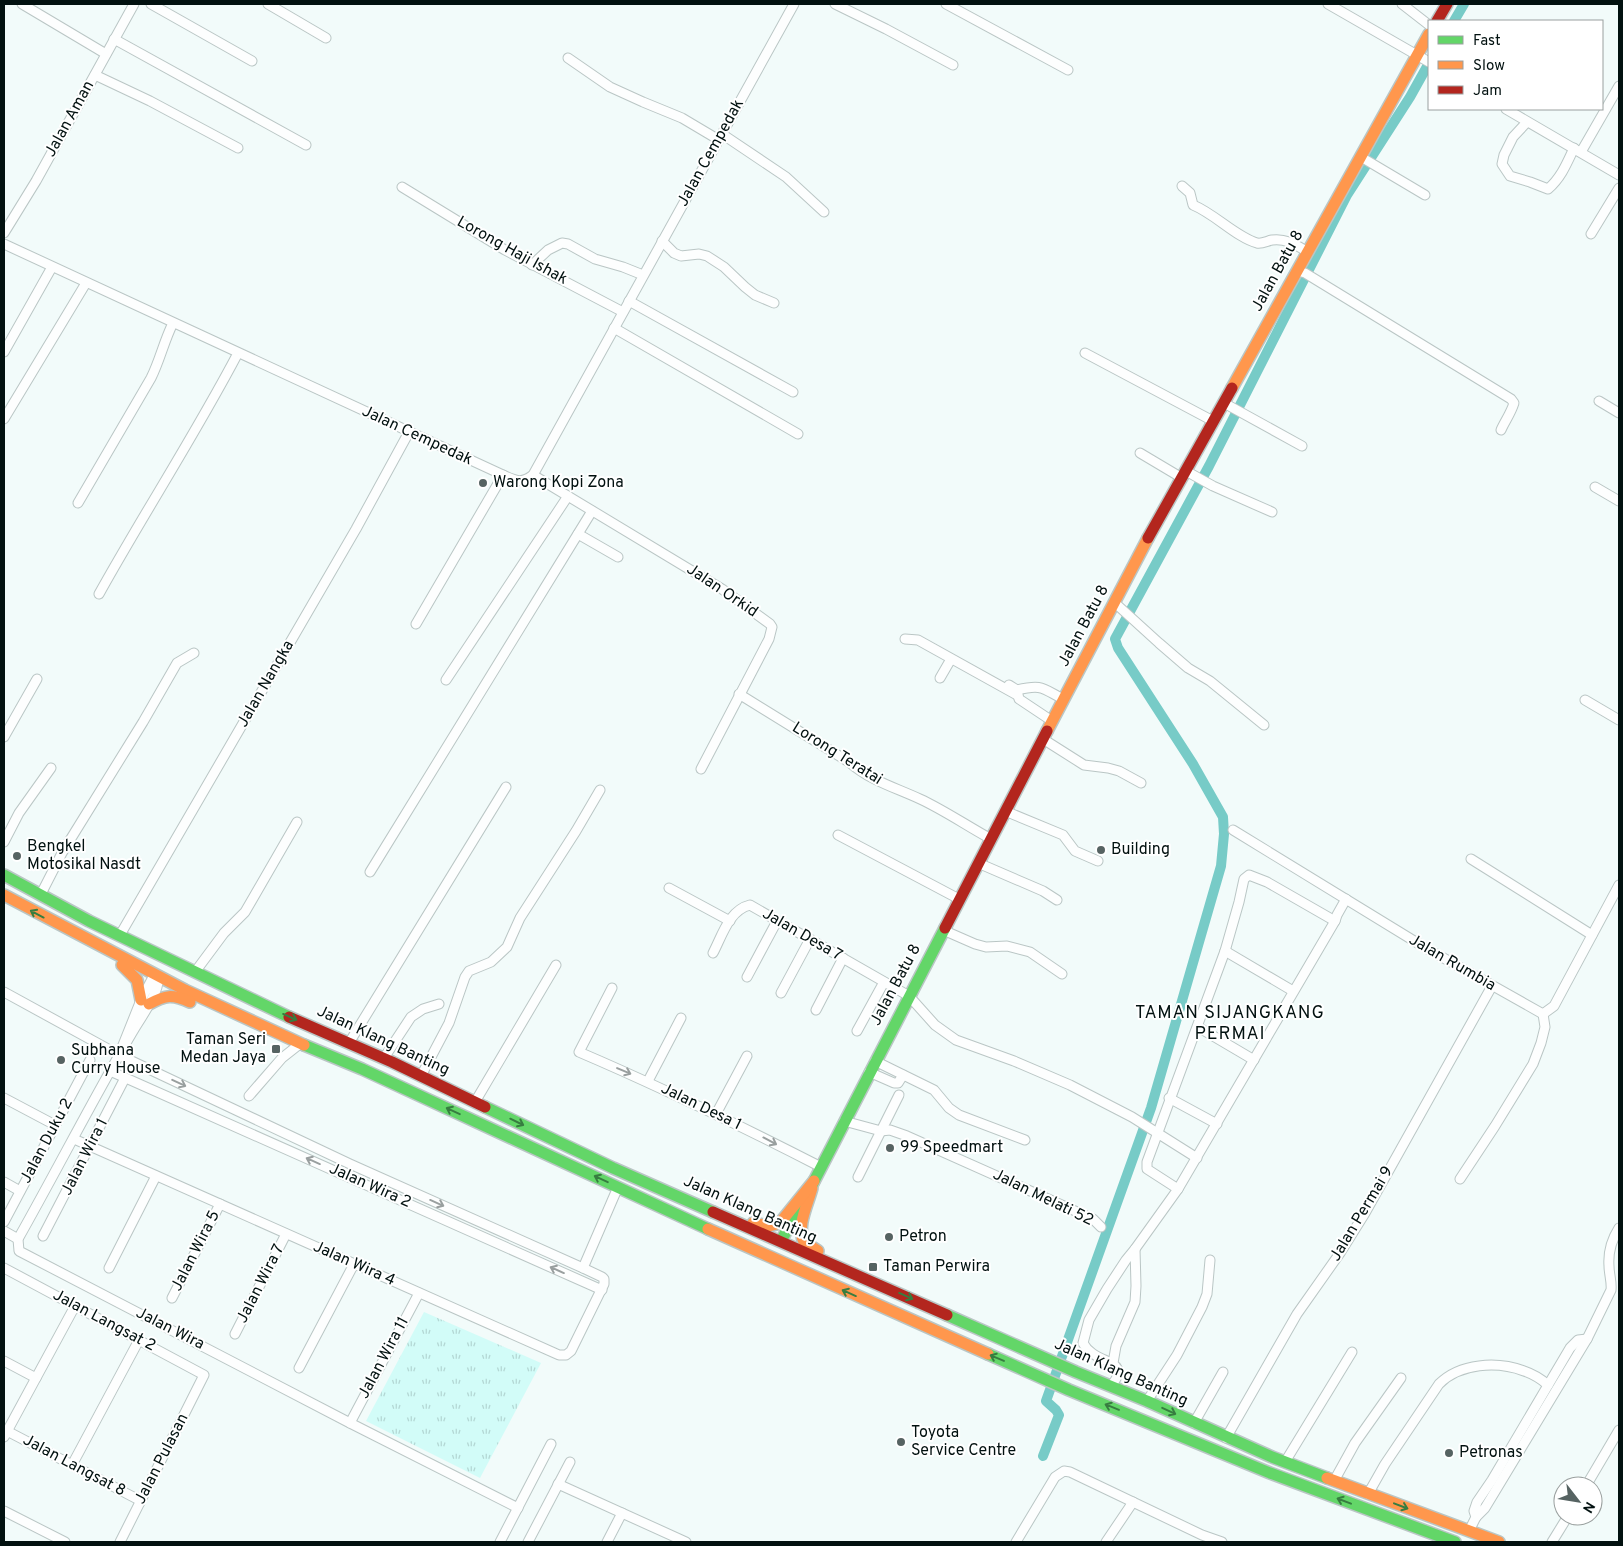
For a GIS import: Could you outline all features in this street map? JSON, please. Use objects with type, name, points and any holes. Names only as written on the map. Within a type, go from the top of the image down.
[{"type":"main road","points":[[1438,20],[1447,4]]},
{"type":"main road","name":"Jalan Batu 8","points":[[781,1241],[814,1181],[1063,700],[1119,607],[1134,564],[1187,475],[1213,421],[1228,405],[1301,272],[1308,252],[1424,59],[1428,39]]},
{"type":"main road","name":"Jalan Klang Banting","points":[[4,875],[89,921],[272,1009],[384,1058],[664,1191],[1076,1372],[1147,1401],[1226,1438],[1368,1494],[1499,1542]]},
{"type":"main road","name":"Jalan Klang Banting","points":[[4,895],[58,926],[158,977],[279,1034],[362,1069],[820,1281],[1069,1390],[1270,1473],[1455,1542]]},
{"type":"main road","points":[[89,921],[154,961],[158,968],[158,977],[167,972],[174,972],[272,1009]]},
{"type":"main road","points":[[58,926],[117,961],[134,974],[140,984],[145,1002],[166,995],[175,996],[230,1019],[279,1034]]},
{"type":"main road","points":[[664,1191],[766,1227],[779,1224],[814,1181]]},
{"type":"main road","points":[[814,1181],[801,1227],[800,1236],[804,1242],[808,1246],[888,1288]]},
{"type":"main road","points":[[664,1210],[696,1218],[757,1245],[769,1246],[781,1241],[783,1252],[790,1259],[817,1272],[820,1281]]},
{"type":"street","points":[[22,4],[106,54]]},
{"type":"street","name":"Jalan Aman","points":[[4,233],[102,79],[106,54],[121,43],[134,4]]},
{"type":"street","points":[[151,4],[252,61]]},
{"type":"street","points":[[268,4],[326,38]]},
{"type":"street","name":"Jalan Cempedak","points":[[4,244],[409,432],[503,475],[517,481],[522,481],[533,475],[794,4]]},
{"type":"street","points":[[835,4],[886,29],[953,66]]},
{"type":"street","points":[[946,4],[1068,70]]},
{"type":"street","points":[[1328,4],[1424,59]]},
{"type":"street","points":[[1402,4],[1428,24]]},
{"type":"street","points":[[121,43],[306,145]]},
{"type":"street","points":[[568,58],[610,87],[682,118],[720,137],[786,177],[824,212]]},
{"type":"street","points":[[102,79],[150,101],[238,148]]},
{"type":"street","points":[[1527,122],[1513,137],[1504,155],[1502,164],[1510,176],[1548,189],[1562,175],[1619,86]]},
{"type":"street","points":[[1508,110],[1619,175]]},
{"type":"street","points":[[1364,158],[1426,195]]},
{"type":"street","points":[[1182,186],[1190,193],[1193,206],[1204,210],[1244,237],[1257,243],[1282,240],[1291,242],[1308,252]]},
{"type":"street","name":"Lorong Haji Ishak","points":[[402,187],[532,265],[623,312]]},
{"type":"street","points":[[1591,234],[1619,188]]},
{"type":"street","points":[[662,241],[674,253],[681,256],[700,254],[707,256],[724,267],[755,295],[774,302]]},
{"type":"street","points":[[532,265],[548,250],[562,243],[568,244],[595,260],[623,267],[643,276]]},
{"type":"street","points":[[4,352],[52,267]]},
{"type":"street","points":[[1301,272],[1511,399],[1514,404],[1501,430]]},
{"type":"street","points":[[4,420],[86,283]]},
{"type":"street","points":[[629,301],[793,392]]},
{"type":"street","points":[[78,503],[152,378],[173,323]]},
{"type":"street","points":[[614,328],[798,434]]},
{"type":"street","points":[[99,594],[219,390],[238,353]]},
{"type":"street","points":[[1085,353],[1213,421]]},
{"type":"street","points":[[1599,401],[1619,413]]},
{"type":"street","points":[[1228,405],[1302,446]]},
{"type":"street","name":"Jalan Nangka","points":[[120,935],[351,538],[409,432]]},
{"type":"street","points":[[1140,454],[1272,512]]},
{"type":"street","points":[[416,624],[503,475]]},
{"type":"street","name":"Jalan Orkid","points":[[533,475],[722,589],[770,624],[772,630],[769,639],[701,769]]},
{"type":"street","points":[[1595,487],[1619,501]]},
{"type":"street","points":[[446,680],[568,496]]},
{"type":"street","points":[[370,872],[592,511]]},
{"type":"street","points":[[578,534],[618,557]]},
{"type":"street","points":[[1119,607],[1188,668],[1210,681],[1264,725]]},
{"type":"street","points":[[905,639],[918,640],[1017,693]]},
{"type":"street","points":[[42,894],[62,853],[144,722],[177,662],[194,653]]},
{"type":"street","points":[[940,678],[951,658]]},
{"type":"street","points":[[984,670],[1017,693],[1019,699],[1052,721]]},
{"type":"street","points":[[4,737],[37,679]]},
{"type":"street","points":[[1017,693],[1030,687],[1042,687],[1063,700]]},
{"type":"street","name":"Lorong Teratai","points":[[740,694],[849,762],[861,772],[877,781],[922,800],[991,839]]},
{"type":"street","points":[[1585,700],[1619,720]]},
{"type":"street","points":[[1043,739],[1084,765],[1114,770],[1141,783]]},
{"type":"street","points":[[4,842],[19,813],[51,768]]},
{"type":"street","points":[[349,1043],[506,786]]},
{"type":"street","points":[[422,1076],[449,1023],[465,977],[469,972],[491,962],[507,947],[520,918],[600,790]]},
{"type":"street","points":[[1005,811],[1063,835],[1075,851],[1098,861]]},
{"type":"street","points":[[195,972],[224,934],[245,912],[297,822]]},
{"type":"street","name":"Jalan Rumbia","points":[[1233,830],[1492,986],[1543,1014]]},
{"type":"street","points":[[838,835],[959,899]]},
{"type":"street","points":[[1471,859],[1592,935]]},
{"type":"street","points":[[978,863],[1043,891],[1057,900]]},
{"type":"street","points":[[1178,1189],[1148,1169],[1147,1162],[1155,1131],[1198,1027],[1224,951],[1244,879],[1249,875],[1267,882],[1336,921]]},
{"type":"street","points":[[1460,1179],[1533,1064],[1545,1027],[1543,1014],[1554,1006],[1619,885]]},
{"type":"street","points":[[669,888],[730,921]]},
{"type":"street","points":[[1111,1386],[1118,1378],[1118,1369],[1113,1363],[1100,1359],[1087,1350],[1084,1343],[1089,1320],[1126,1260],[1178,1189],[1336,921],[1337,915],[1346,899]]},
{"type":"street","name":"Jalan Desa 7","points":[[714,953],[736,911],[750,905],[909,996],[935,1025],[956,1040],[1014,1061],[1070,1086],[1132,1117],[1196,1158]]},
{"type":"street","points":[[747,977],[777,921]]},
{"type":"street","points":[[943,930],[974,944],[986,947],[1007,946],[1030,952],[1062,974]]},
{"type":"street","points":[[781,993],[810,940]]},
{"type":"street","points":[[1224,951],[1293,992]]},
{"type":"street","points":[[816,1010],[843,958]]},
{"type":"street","points":[[475,1102],[556,966]]},
{"type":"street","points":[[4,1231],[18,1239],[74,1139],[145,1002],[159,982],[158,977]]},
{"type":"street","points":[[857,1031],[884,982]]},
{"type":"street","name":"Jalan Permai 9","points":[[1226,1438],[1297,1314],[1340,1253],[1365,1213],[1492,986]]},
{"type":"street","name":"Jalan Desa 1","points":[[612,988],[579,1052],[648,1081],[821,1167]]},
{"type":"street","points":[[4,992],[119,1055],[350,1164],[602,1277],[604,1279],[602,1290]]},
{"type":"street","points":[[384,1058],[411,1017],[423,1009],[439,1004]]},
{"type":"street","points":[[648,1081],[681,1018]]},
{"type":"street","points":[[1198,1027],[1254,1060]]},
{"type":"street","points":[[249,1096],[282,1058],[301,1043]]},
{"type":"street","points":[[716,1114],[747,1056]]},
{"type":"street","name":"Jalan Duku 2","points":[[4,1222],[90,1060]]},
{"type":"street","points":[[872,1067],[894,1083],[898,1083],[903,1075],[934,1090],[949,1108],[959,1115],[1025,1140]]},
{"type":"street","name":"Jalan Wira 2","points":[[110,1071],[602,1290]]},
{"type":"street","name":"Jalan Wira 1","points":[[43,1236],[126,1078]]},
{"type":"street","points":[[858,1177],[899,1095]]},
{"type":"street","points":[[4,1098],[55,1125]]},
{"type":"street","points":[[1169,1098],[1217,1124]]},
{"type":"street","name":"Jalan Melati 52","points":[[844,1121],[881,1131],[890,1130],[897,1132],[1093,1219],[1101,1227]]},
{"type":"street","name":"Jalan Wira 4","points":[[74,1139],[550,1351],[563,1355],[571,1352],[602,1290]]},
{"type":"street","points":[[109,1268],[156,1176]]},
{"type":"street","points":[[4,1182],[20,1191]]},
{"type":"street","points":[[583,1268],[618,1187]]},
{"type":"street","name":"Jalan Wira 5","points":[[172,1298],[220,1204]]},
{"type":"street","points":[[1469,1531],[1476,1516],[1485,1508],[1587,1339],[1611,1290],[1608,1265],[1612,1243],[1619,1228]]},
{"type":"street","name":"Jalan Wira 7","points":[[235,1334],[286,1234]]},
{"type":"street","name":"Jalan Wira","points":[[18,1239],[19,1250],[31,1257],[518,1508]]},
{"type":"street","points":[[1113,1363],[1116,1346],[1135,1302],[1135,1249]]},
{"type":"street","points":[[1147,1401],[1177,1354],[1205,1300],[1210,1260]]},
{"type":"street","points":[[299,1368],[354,1264]]},
{"type":"street","name":"Jalan Langsat 2","points":[[4,1268],[204,1375]]},
{"type":"street","name":"Jalan Wira 11","points":[[350,1423],[418,1292]]},
{"type":"street","points":[[5,1434],[75,1306]]},
{"type":"street","points":[[1476,1516],[1474,1511],[1477,1502],[1573,1344],[1578,1340],[1587,1339]]},
{"type":"street","points":[[72,1465],[139,1340]]},
{"type":"street","points":[[1285,1462],[1352,1352]]},
{"type":"street","points":[[4,1361],[36,1378]]},
{"type":"street","points":[[1368,1494],[1385,1464],[1439,1384],[1446,1377],[1459,1370],[1472,1367],[1494,1366],[1523,1371],[1535,1376],[1548,1385]]},
{"type":"street","points":[[1194,1423],[1223,1372]]},
{"type":"street","name":"Jalan Pulasan","points":[[120,1542],[204,1375]]},
{"type":"street","points":[[1334,1481],[1355,1443],[1400,1378]]},
{"type":"street","points":[[1592,1476],[1619,1430]]},
{"type":"street","name":"Jalan Langsat 8","points":[[5,1434],[72,1465],[141,1501]]},
{"type":"street","points":[[500,1542],[551,1444]]},
{"type":"street","points":[[528,1542],[570,1462]]},
{"type":"street","points":[[1016,1542],[1055,1477],[1064,1471],[1070,1472],[1132,1502],[1200,1539],[1222,1542]]},
{"type":"street","points":[[558,1484],[686,1542]]},
{"type":"street","points":[[1106,1542],[1132,1502]]},
{"type":"street","points":[[4,1511],[65,1542]]},
{"type":"street","points":[[606,1542],[622,1513]]},
{"type":"street","points":[[1552,1542],[1562,1526]]},
{"type":"green space","points":[[424,1312],[541,1363],[480,1478],[366,1421]]},
{"type":"waterway","points":[[1455,20],[1464,4]]},
{"type":"waterway","points":[[1043,1456],[1059,1415],[1046,1401],[1151,1108],[1221,866],[1224,834],[1223,817],[1193,764],[1118,648],[1115,639],[1209,466],[1347,195],[1410,97],[1428,65]]},
{"type":"traffic: fast","points":[[4,875],[89,921],[289,1017]]},
{"type":"traffic: fast","points":[[810,1189],[945,928]]},
{"type":"traffic: fast","points":[[304,1045],[362,1069],[708,1229]]},
{"type":"traffic: fast","points":[[485,1107],[613,1168],[713,1212]]},
{"type":"traffic: fast","points":[[781,1241],[799,1208]]},
{"type":"traffic: fast","points":[[947,1315],[1272,1457],[1327,1478]]},
{"type":"traffic: fast","points":[[988,1354],[1069,1390],[1270,1473],[1455,1542]]},
{"type":"traffic: slow","points":[[1232,388],[1428,36]]},
{"type":"traffic: slow","points":[[1047,731],[1148,538]]},
{"type":"traffic: slow","points":[[4,895],[185,990],[304,1045]]},
{"type":"traffic: slow","points":[[122,965],[137,980],[141,1000]]},
{"type":"traffic: slow","points":[[149,1004],[169,997],[190,1002]]},
{"type":"traffic: slow","points":[[753,1223],[769,1226],[780,1223],[814,1181]]},
{"type":"traffic: slow","points":[[812,1188],[801,1229],[804,1242],[818,1251]]},
{"type":"traffic: slow","points":[[708,1229],[988,1354]]},
{"type":"traffic: slow","points":[[1327,1478],[1499,1542]]},
{"type":"traffic: jam","points":[[1438,20],[1447,4]]},
{"type":"traffic: jam","points":[[1148,538],[1232,388]]},
{"type":"traffic: jam","points":[[945,928],[1047,731]]},
{"type":"traffic: jam","points":[[289,1017],[392,1062],[485,1107]]},
{"type":"traffic: jam","points":[[713,1212],[947,1315]]},
{"type":"place","name":"Warong Kopi Zona","points":[[483,483]]},
{"type":"place","name":"Building","points":[[1101,850]]},
{"type":"place","name":"Bengkel Motosikal Nasdt","points":[[17,856]]},
{"type":"place","name":"Taman Seri Medan Jaya","points":[[276,1049]]},
{"type":"place","name":"Subhana Curry House","points":[[61,1060]]},
{"type":"place","name":"99 Speedmart","points":[[890,1148]]},
{"type":"place","name":"Petron","points":[[889,1237]]},
{"type":"place","name":"Taman Perwira","points":[[873,1267]]},
{"type":"place","name":"Toyota Service Centre","points":[[901,1442]]},
{"type":"place","name":"Petronas","points":[[1449,1453]]},
{"type":"district","name":"TAMAN SIJANGKANG PERMAI","points":[[1230,1023]]}]
